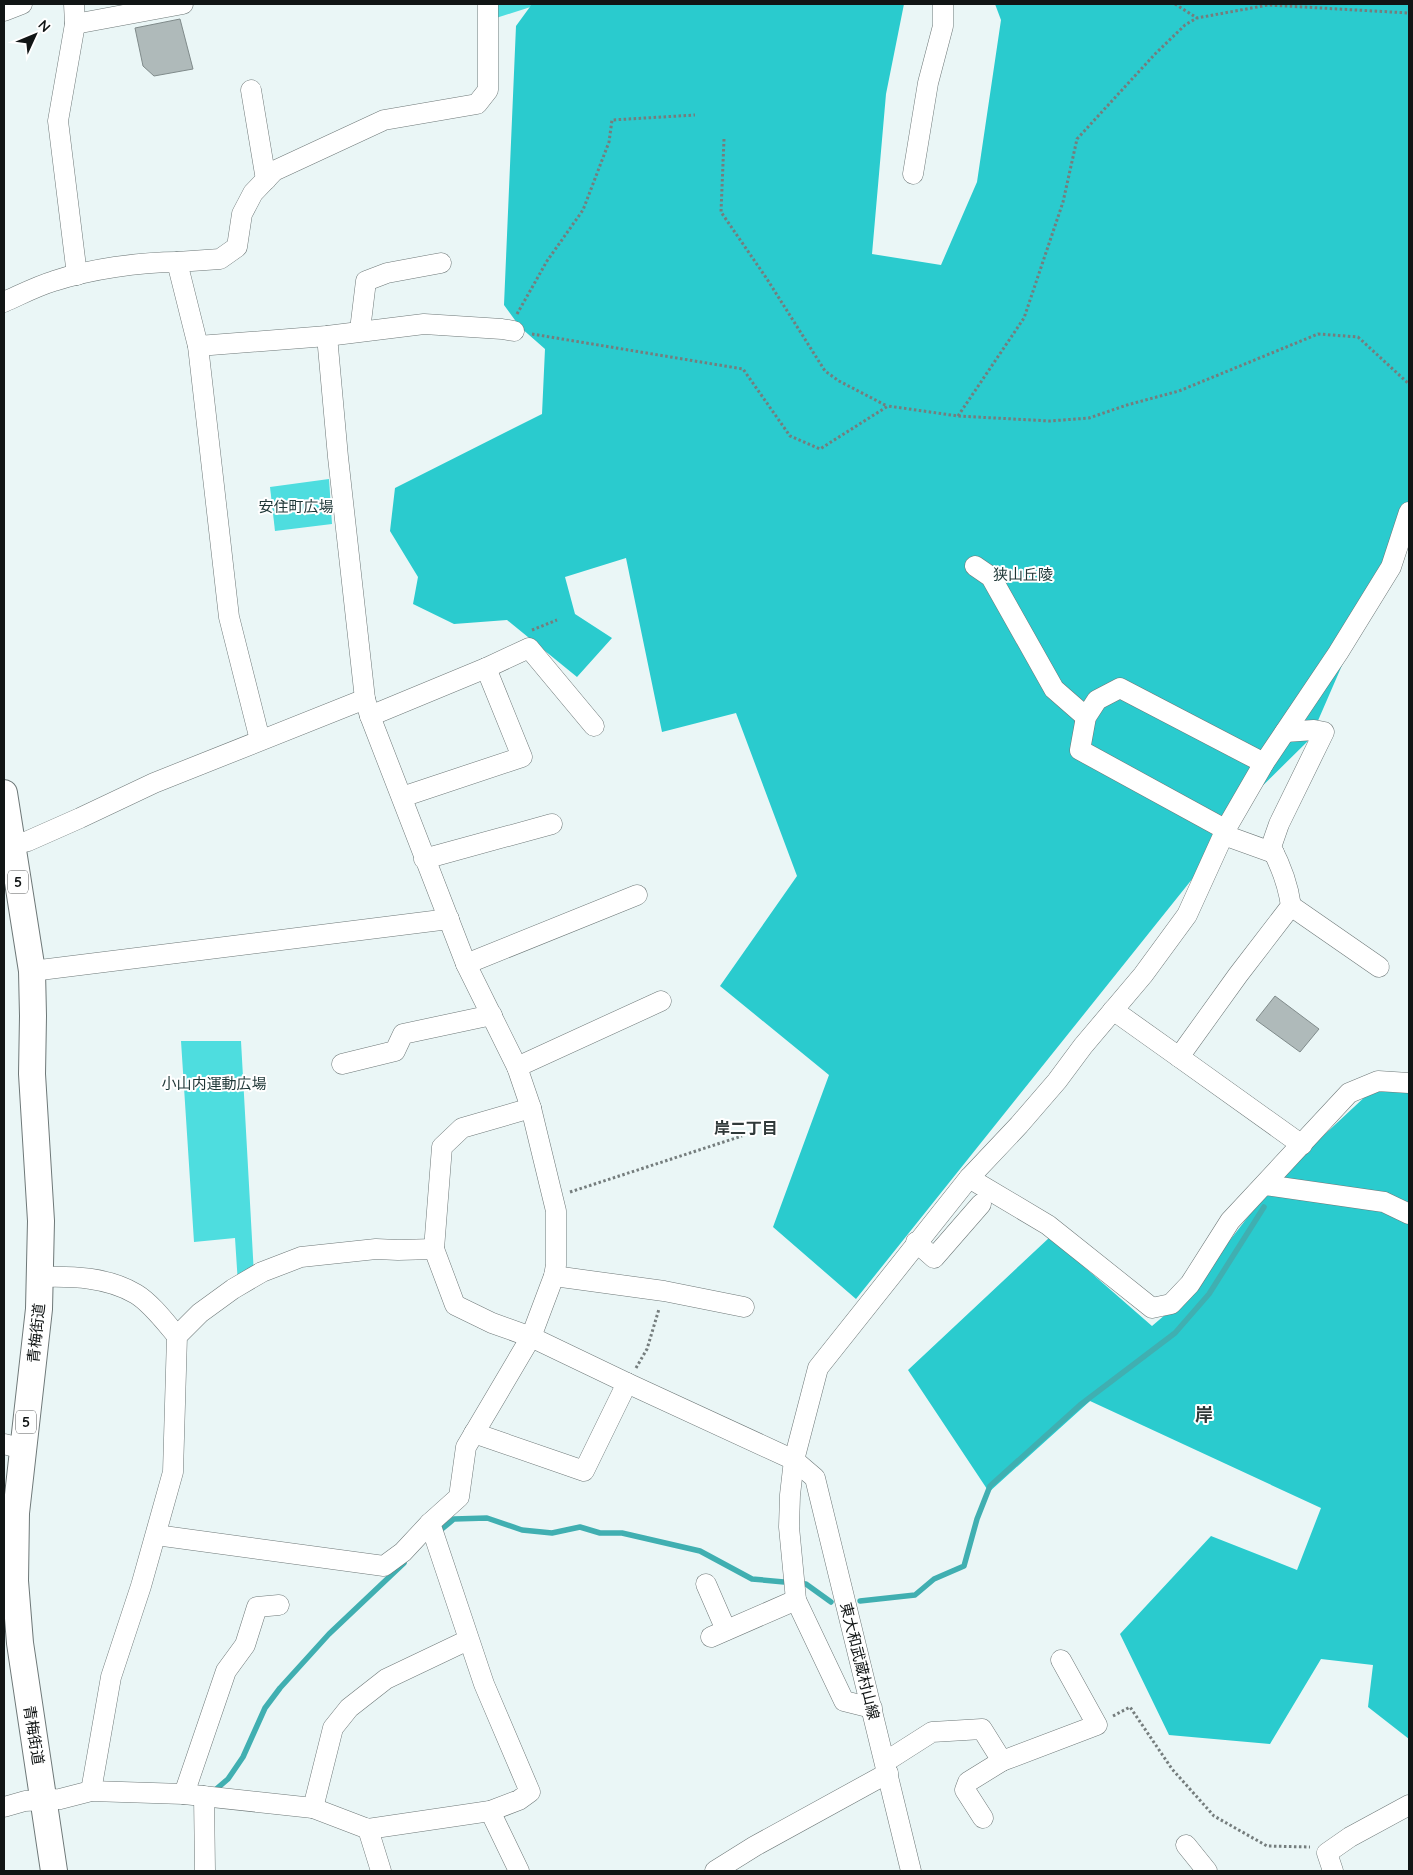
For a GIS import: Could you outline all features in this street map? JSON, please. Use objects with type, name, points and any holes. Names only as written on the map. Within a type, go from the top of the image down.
[{"type":"main road","name":"青梅街道","points":[[4,793],[8,845],[32,971],[32,1074],[42,1221],[41,1277],[35,1348],[13,1446],[9,1529],[15,1591],[12,1647],[44,1800],[54,1871]]},
{"type":"street","points":[[4,12],[22,4]]},
{"type":"street","points":[[74,4],[75,24],[58,121],[77,275]]},
{"type":"street","points":[[75,24],[183,4]]},
{"type":"street","points":[[4,302],[53,281],[77,275],[149,262],[220,259],[237,247],[242,214],[253,193],[274,172],[384,120],[477,104],[488,90],[488,4]]},
{"type":"street","points":[[913,174],[928,83],[943,26],[943,4]]},
{"type":"street","points":[[251,90],[266,180]]},
{"type":"street","points":[[177,262],[198,346],[229,617],[260,740]]},
{"type":"street","points":[[360,330],[366,282],[387,273],[441,263]]},
{"type":"street","points":[[198,346],[327,336],[360,330],[424,324],[511,331]]},
{"type":"street","points":[[156,1535],[384,1566],[433,1532],[459,1497],[466,1447],[532,1337],[554,1276],[556,1264],[556,1211],[531,1108],[517,1067],[466,964],[367,707],[338,457],[327,336]]},
{"type":"street","points":[[872,1708],[844,1700],[795,1588],[789,1527],[790,1494],[794,1460],[818,1368],[916,1242],[969,1178],[1025,1118],[1143,975],[1187,915],[1225,831],[1264,763],[1338,653],[1391,568],[1409,512]]},
{"type":"street","points":[[975,566],[991,577],[1054,689],[1086,717]]},
{"type":"street","points":[[8,845],[28,841],[154,783],[260,740],[486,668],[529,648],[594,726]]},
{"type":"street","points":[[402,797],[522,757],[486,668]]},
{"type":"street","points":[[1264,763],[1120,688],[1097,700],[1086,717],[1080,750],[1225,831],[1274,853]]},
{"type":"street","points":[[1285,732],[1314,730],[1324,732],[1270,846],[1288,889],[1291,906],[1379,968]]},
{"type":"street","points":[[424,859],[552,824]]},
{"type":"street","points":[[466,964],[637,895]]},
{"type":"street","points":[[1179,1057],[1291,906]]},
{"type":"street","points":[[32,971],[449,919]]},
{"type":"street","points":[[517,1067],[661,1001]]},
{"type":"street","points":[[1113,1010],[1302,1145]]},
{"type":"street","points":[[342,1064],[395,1051],[402,1034],[492,1015]]},
{"type":"street","points":[[969,1178],[1048,1225],[1152,1308],[1171,1304],[1190,1284],[1230,1221],[1265,1186],[1349,1092],[1378,1081],[1409,1083]]},
{"type":"street","points":[[91,1790],[111,1677],[141,1586],[173,1472],[177,1336],[200,1313],[233,1289],[262,1272],[301,1257],[376,1249],[434,1248],[442,1147],[462,1128],[531,1108]]},
{"type":"street","points":[[1265,1186],[1384,1202],[1409,1214]]},
{"type":"street","points":[[916,1242],[934,1258],[981,1204]]},
{"type":"street","name":"東大和武蔵村山線","points":[[434,1248],[454,1304],[492,1323],[532,1337],[794,1460],[815,1478],[910,1871]]},
{"type":"street","points":[[41,1277],[60,1276],[98,1280],[137,1294],[177,1336]]},
{"type":"street","points":[[554,1276],[664,1291],[744,1307]]},
{"type":"street","points":[[474,1433],[584,1471],[627,1383]]},
{"type":"street","points":[[4,1807],[25,1801],[60,1799],[91,1790],[184,1794],[313,1808],[368,1830],[490,1811],[519,1800],[530,1792],[484,1684],[433,1532]]},
{"type":"street","points":[[706,1584],[718,1633],[795,1588]]},
{"type":"street","points":[[184,1794],[226,1671],[245,1645],[257,1607],[279,1605]]},
{"type":"street","points":[[313,1808],[333,1728],[349,1708],[386,1679],[468,1640]]},
{"type":"street","points":[[983,1818],[965,1790],[968,1782],[1002,1761],[1097,1724],[1060,1660]]},
{"type":"street","points":[[715,1871],[886,1768],[932,1732],[982,1729],[1002,1761]]},
{"type":"street","points":[[204,1796],[205,1871]]},
{"type":"street","points":[[1330,1862],[1350,1837],[1409,1805]]},
{"type":"street","points":[[490,1811],[520,1871]]},
{"type":"street","points":[[368,1830],[381,1871]]},
{"type":"street","points":[[1186,1846],[1207,1871]]},
{"type":"path","points":[[1175,4],[1197,18]]},
{"type":"path","points":[[958,416],[1024,318],[1063,202],[1077,139],[1155,54],[1186,25],[1197,18],[1268,5],[1409,13]]},
{"type":"path","points":[[695,115],[612,120],[609,142],[583,210],[547,262],[511,331],[743,369],[790,436],[820,449],[888,406]]},
{"type":"path","points":[[724,139],[720,212],[767,279],[825,371],[839,381],[888,406],[958,416],[1050,421],[1089,418],[1127,405],[1179,392],[1318,334],[1358,337],[1409,384]]},
{"type":"path","points":[[553,1198],[742,1136]]},
{"type":"path","points":[[627,1383],[647,1349],[664,1291]]},
{"type":"path","points":[[1130,1707],[1172,1769],[1214,1816],[1267,1846],[1308,1847],[1330,1862]]},
{"type":"green space","points":[[496,4],[540,4],[496,18]]},
{"type":"green space","name":"狭山丘陵","points":[[532,4],[904,4],[886,94],[872,254],[941,265],[977,182],[1001,20],[995,4],[1409,4],[1409,540],[1373,594],[1310,739],[1239,809],[1197,873],[856,1299],[773,1227],[829,1075],[720,986],[797,876],[736,713],[662,732],[626,558],[565,577],[575,614],[612,638],[577,677],[507,620],[454,624],[413,604],[418,577],[390,531],[395,488],[542,414],[545,349],[520,327],[504,305],[516,26]]},
{"type":"green space","name":"安住町広場","points":[[329,479],[332,524],[275,531],[270,487]]},
{"type":"green space","name":"小山内運動広場","points":[[181,1041],[241,1041],[254,1275],[238,1284],[235,1238],[194,1242]]},
{"type":"green space","points":[[1409,1088],[1409,1739],[1368,1707],[1373,1665],[1321,1659],[1270,1744],[1169,1735],[1120,1634],[1211,1536],[1297,1570],[1321,1508],[1090,1401],[989,1492],[908,1370],[1050,1237],[1152,1326],[1186,1297],[1278,1178],[1369,1093]]},
{"type":"building","points":[[180,19],[193,69],[154,76],[143,66],[135,28]]},
{"type":"building","points":[[1275,996],[1319,1029],[1300,1052],[1256,1020]]},
{"type":"waterway","points":[[860,1601],[915,1595],[934,1579],[964,1566],[977,1519],[990,1486],[1080,1405],[1175,1333],[1209,1294],[1264,1207]]},
{"type":"waterway","points":[[437,1533],[454,1519],[487,1518],[522,1530],[552,1533],[580,1527],[600,1533],[622,1533],[700,1551],[752,1579],[806,1584],[831,1602]]},
{"type":"waterway","points":[[214,1791],[228,1779],[243,1757],[265,1708],[280,1688],[329,1634],[404,1563]]},
{"type":"district","name":"岸二丁目","points":[[746,1128]]},
{"type":"district","name":"岸","points":[[1204,1414]]}]
